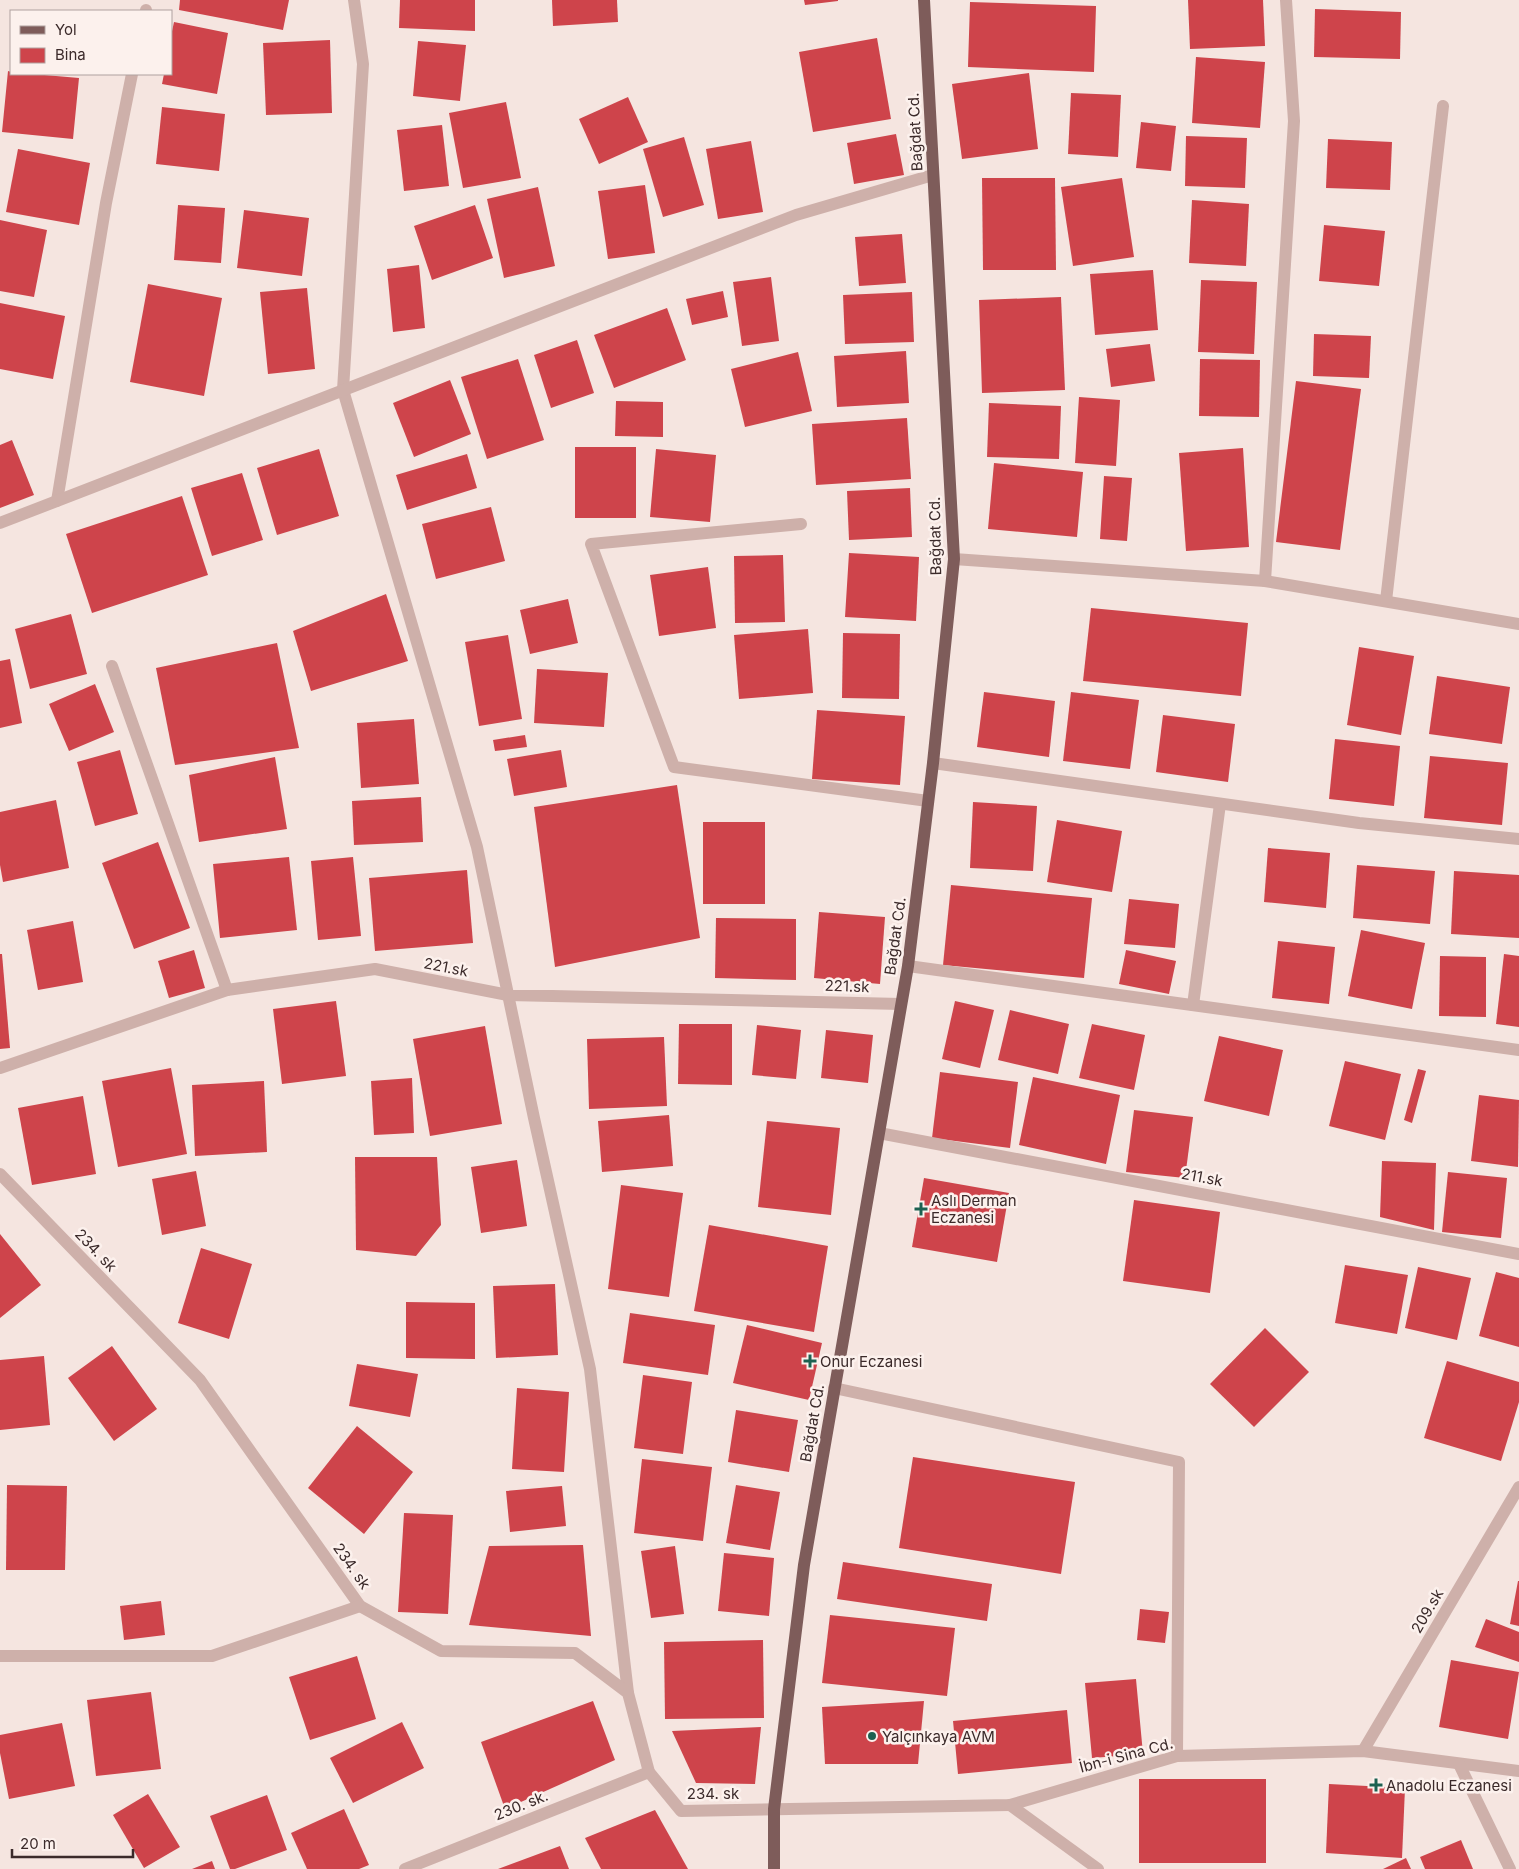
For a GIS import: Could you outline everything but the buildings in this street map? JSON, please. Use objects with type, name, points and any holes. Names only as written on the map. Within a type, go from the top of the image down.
[{"type":"main road","name":"Bağdat Cd.","points":[[774,1869],[774,1809],[804,1565],[908,966],[933,763],[954,559],[924,0]]},
{"type":"street","points":[[354,0],[363,64],[343,390],[477,847],[590,1369],[628,1693]]},
{"type":"street","points":[[1265,581],[1294,121],[1286,0]]},
{"type":"street","points":[[56,502],[106,202],[132,75]]},
{"type":"street","points":[[1386,602],[1443,106]]},
{"type":"street","points":[[0,522],[796,215],[933,176]]},
{"type":"street","points":[[801,524],[592,544],[674,767],[928,802]]},
{"type":"street","points":[[954,559],[1265,581],[1519,624]]},
{"type":"street","points":[[112,666],[227,990]]},
{"type":"street","points":[[933,763],[1359,823],[1519,839]]},
{"type":"street","points":[[1193,1005],[1220,804]]},
{"type":"street","points":[[908,966],[1519,1050]]},
{"type":"street","name":"221.sk","points":[[0,1068],[227,990],[375,969],[508,995],[901,1004]]},
{"type":"street","name":"211.sk","points":[[879,1133],[1519,1254]]},
{"type":"street","name":"234. sk","points":[[0,1174],[200,1380],[360,1606],[441,1651],[575,1653],[628,1693],[649,1772],[681,1811],[774,1809]]},
{"type":"street","points":[[834,1388],[1180,1462],[1177,1756]]},
{"type":"street","name":"209.sk","points":[[1363,1751],[1519,1487]]},
{"type":"street","points":[[0,1656],[212,1656],[360,1606]]},
{"type":"street","name":"İbn-i Sina Cd.","points":[[774,1809],[1010,1805],[1177,1756],[1363,1751],[1519,1772]]},
{"type":"street","points":[[1459,1764],[1510,1869]]},
{"type":"street","name":"230. sk.","points":[[405,1869],[649,1772]]},
{"type":"street","points":[[1010,1805],[1098,1869]]},
{"type":"place","name":"Aslı Derman Eczanesi","points":[[921,1209]]},
{"type":"place","name":"Onur Eczanesi","points":[[810,1361]]},
{"type":"place","name":"Yalçınkaya AVM","points":[[872,1736]]},
{"type":"place","name":"Anadolu Eczanesi","points":[[1376,1785]]}]
